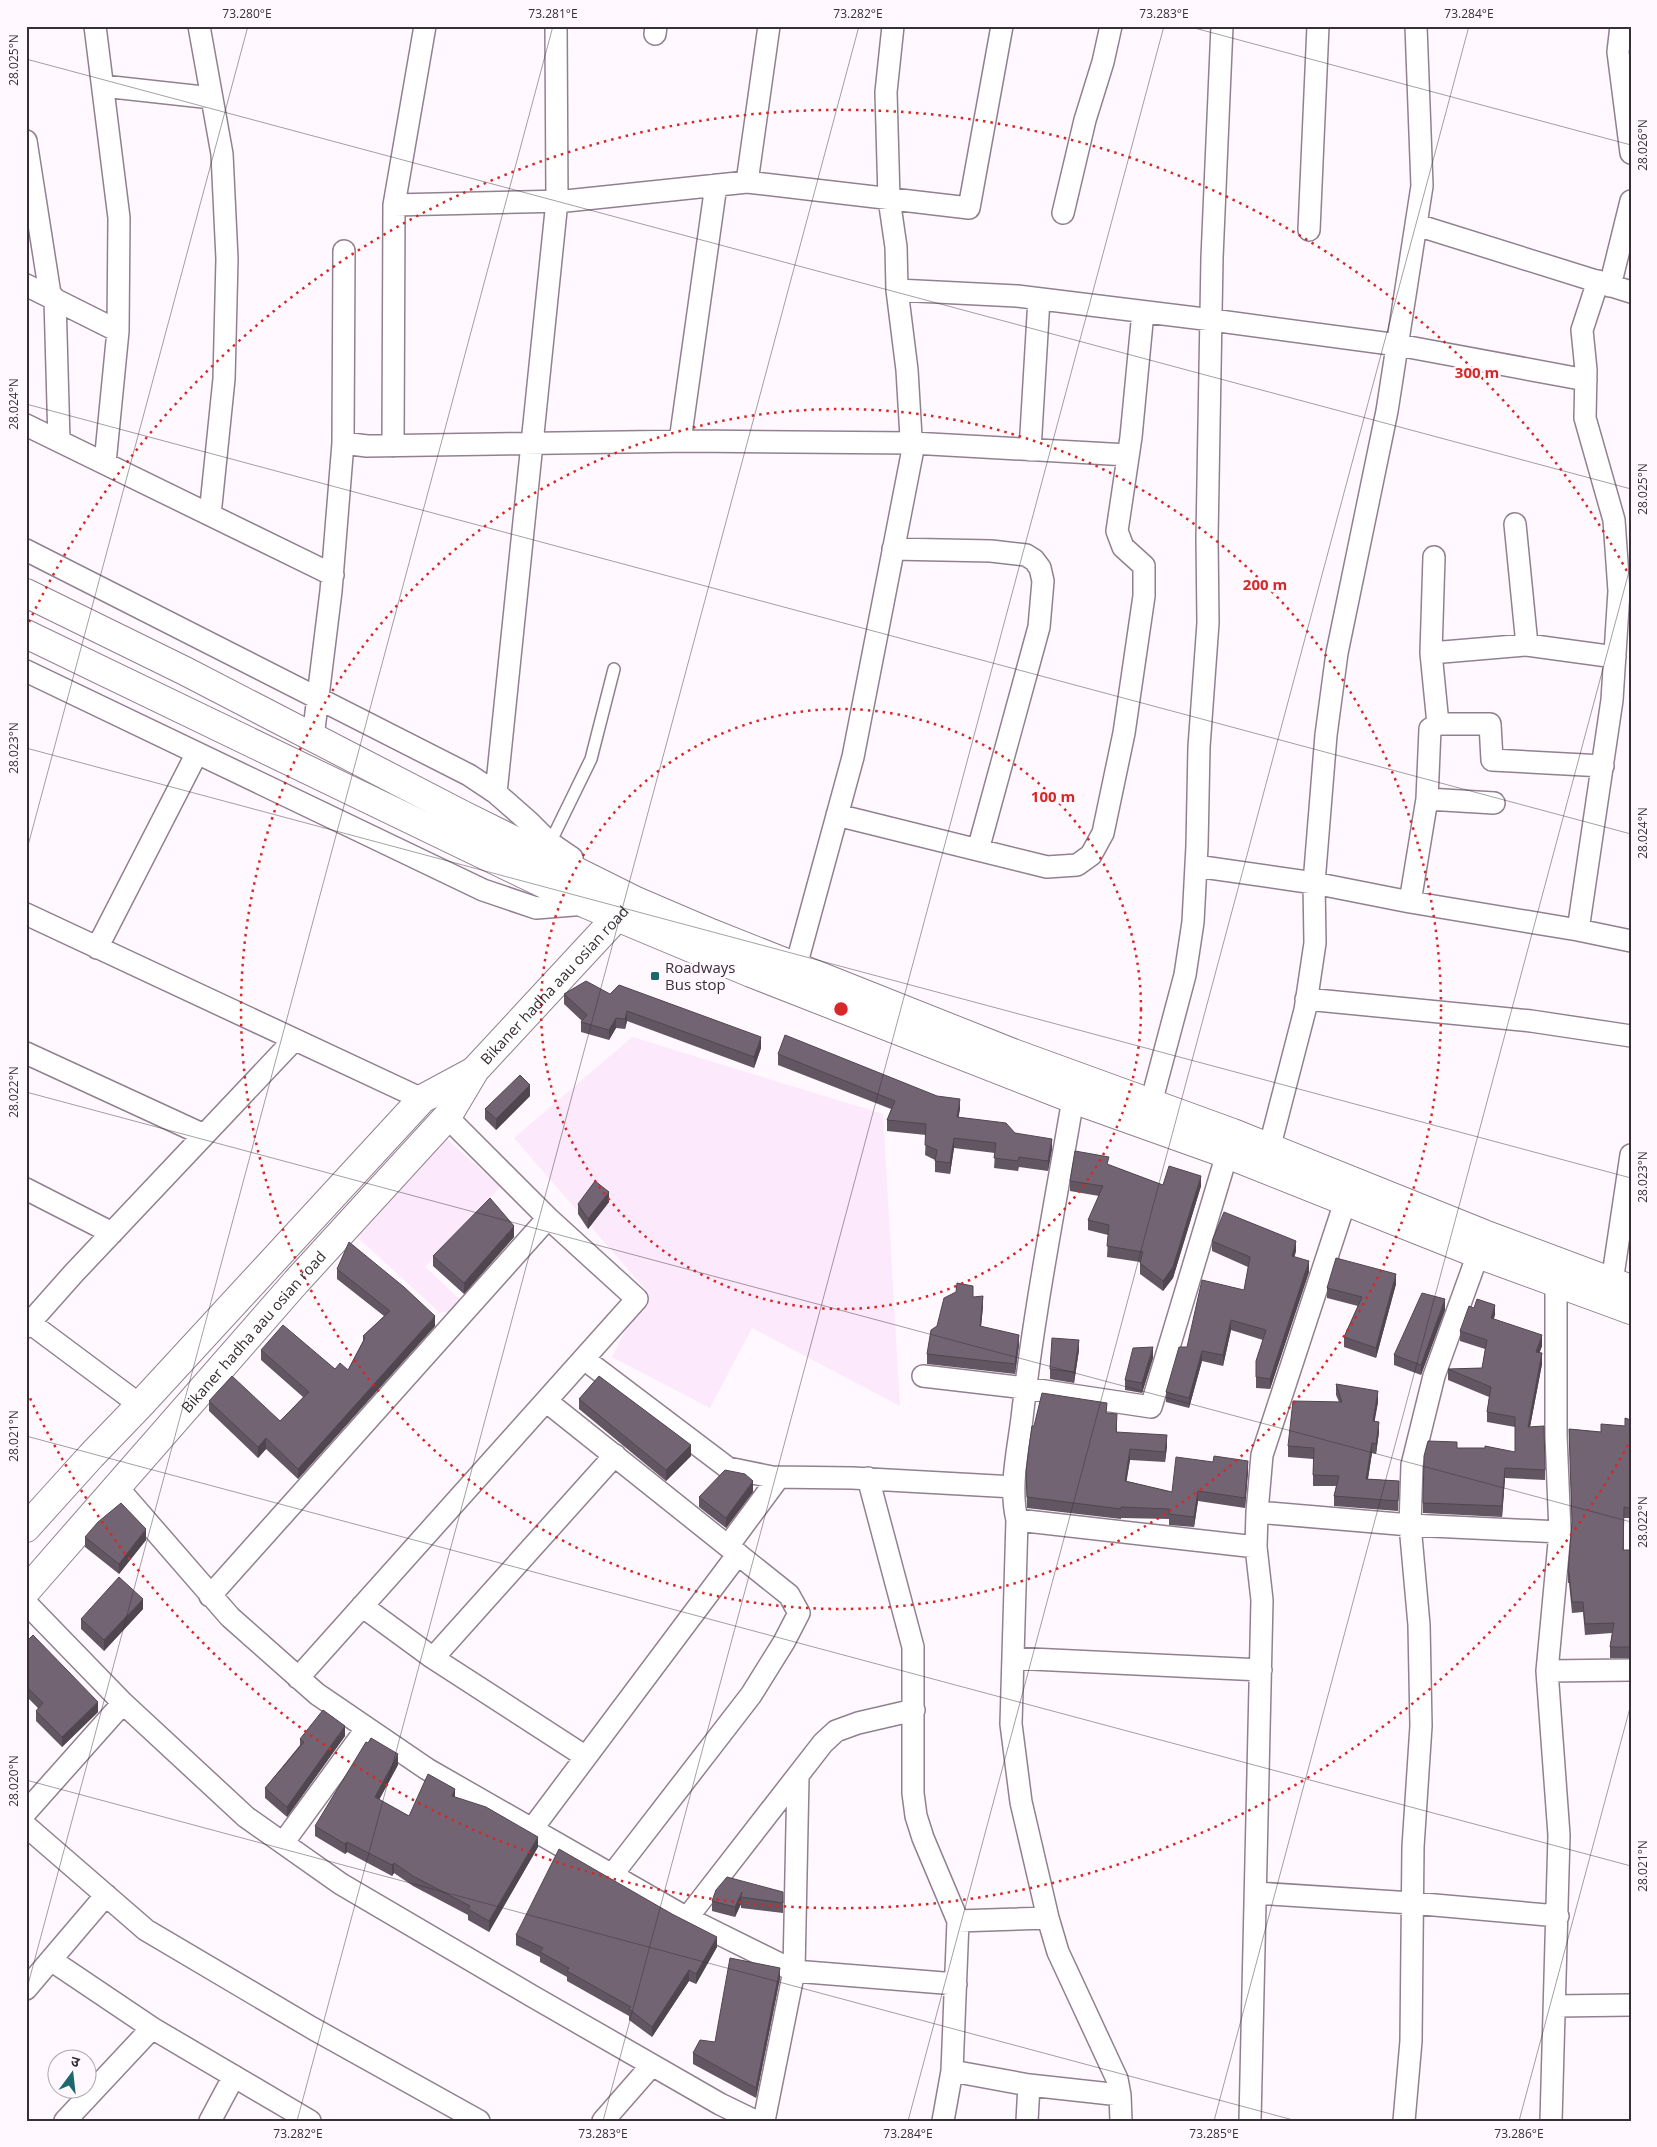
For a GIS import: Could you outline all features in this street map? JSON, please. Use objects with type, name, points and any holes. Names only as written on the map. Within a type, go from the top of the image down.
[{"type":"main road","points":[[26,593],[314,737],[463,815],[626,908],[751,973],[1073,1099],[1227,1154],[1478,1254],[1631,1310]]},
{"type":"main road","points":[[26,634],[586,904],[626,908],[796,966],[1013,1053],[1233,1133],[1484,1234],[1621,1285]]},
{"type":"main road","name":"Bikaner hadha aau osian road","points":[[26,1591],[296,1282],[447,1116],[475,1070],[626,908]]},
{"type":"main road","name":"Bikaner hadha aau osian road","points":[[26,1528],[422,1099],[475,1070]]},
{"type":"street","points":[[95,26],[119,218],[118,331],[105,464]]},
{"type":"street","points":[[199,26],[222,154],[227,258],[224,380],[210,515]]},
{"type":"street","points":[[393,446],[394,205],[425,26]]},
{"type":"street","points":[[496,793],[557,201],[556,26]]},
{"type":"street","points":[[747,182],[769,26]]},
{"type":"street","points":[[796,966],[853,757],[912,454],[907,370],[897,290],[896,247],[889,199],[886,92],[893,26]]},
{"type":"street","points":[[394,205],[557,201],[747,182],[969,208],[1002,26]]},
{"type":"street","points":[[1064,213],[1085,120],[1103,62],[1111,26]]},
{"type":"street","points":[[1151,1104],[1185,975],[1192,922],[1196,866],[1199,747],[1208,623],[1207,538],[1212,258],[1222,26]]},
{"type":"street","points":[[1309,230],[1318,26]]},
{"type":"street","points":[[1269,1149],[1306,999],[1315,943],[1314,882],[1326,735],[1337,653],[1387,411],[1417,226],[1422,186],[1416,26]]},
{"type":"street","points":[[1621,26],[1618,52],[1631,153]]},
{"type":"street","points":[[104,86],[212,98]]},
{"type":"street","points":[[26,141],[50,294],[55,299],[60,441]]},
{"type":"street","points":[[680,441],[716,185]]},
{"type":"street","points":[[1578,930],[1612,700],[1619,591],[1614,520],[1585,418],[1586,380],[1582,330],[1604,283],[1631,201]]},
{"type":"street","points":[[1417,226],[1631,292]]},
{"type":"street","points":[[314,737],[332,575],[343,444],[344,251]]},
{"type":"street","points":[[26,285],[118,331]]},
{"type":"street","points":[[897,290],[1039,299],[1212,320],[1398,345],[1586,380]]},
{"type":"street","points":[[1030,450],[1039,299]]},
{"type":"street","points":[[837,815],[1047,867],[1077,865],[1091,855],[1102,833],[1124,733],[1144,596],[1144,566],[1123,547],[1117,531],[1128,455],[1143,312]]},
{"type":"street","points":[[26,425],[332,575]]},
{"type":"street","points":[[343,444],[393,446],[680,441],[912,443],[1128,455]]},
{"type":"street","points":[[1515,524],[1527,645]]},
{"type":"street","points":[[893,549],[991,551],[1026,555],[1034,560],[1040,568],[1042,581],[1039,627],[978,850]]},
{"type":"street","points":[[26,550],[469,775],[496,793],[550,843],[626,908]]},
{"type":"street","points":[[1434,558],[1431,654],[1438,724]]},
{"type":"street","points":[[1431,654],[1527,645],[1615,656]]},
{"type":"street","points":[[26,671],[483,890],[536,908],[586,904]]},
{"type":"street","points":[[1410,902],[1426,799],[1430,729],[1438,724],[1490,724],[1492,760],[1602,766]]},
{"type":"street","points":[[97,948],[197,753]]},
{"type":"street","points":[[1426,799],[1494,804]]},
{"type":"street","points":[[1196,866],[1314,882],[1410,902],[1578,930],[1631,941]]},
{"type":"street","points":[[26,914],[422,1099]]},
{"type":"street","points":[[1306,999],[1532,1021],[1631,1036]]},
{"type":"street","points":[[140,1405],[28,1325],[294,1040]]},
{"type":"street","points":[[26,1053],[204,1135]]},
{"type":"street","points":[[1073,1099],[1025,1388],[1014,1487],[1014,1509],[1017,1520],[1016,1608],[1011,1724],[1021,1802],[1048,1918],[1058,1952],[1116,2079],[1120,2095],[1121,2121]]},
{"type":"street","points":[[298,1678],[637,1299],[548,1218],[447,1116]]},
{"type":"street","points":[[923,1376],[1025,1388],[1151,1407],[1227,1154]]},
{"type":"street","points":[[1621,1285],[1631,1155]]},
{"type":"street","points":[[26,1189],[112,1233]]},
{"type":"street","points":[[1250,2121],[1262,1600],[1256,1547],[1262,1455],[1345,1202]]},
{"type":"street","points":[[210,1596],[548,1218]]},
{"type":"street","points":[[1404,2121],[1411,2041],[1413,1847],[1421,1726],[1418,1625],[1410,1525],[1412,1465],[1434,1376],[1478,1254]]},
{"type":"street","points":[[1551,2121],[1556,2006],[1559,1835],[1547,1671],[1560,1532],[1556,1435],[1556,1282]]},
{"type":"street","points":[[584,1359],[728,1468],[779,1477],[868,1478],[1014,1487]]},
{"type":"street","points":[[546,1401],[789,1595],[799,1613],[784,1642],[751,1695],[612,1875]]},
{"type":"street","points":[[432,1658],[614,1455]]},
{"type":"street","points":[[532,1829],[586,1757],[733,1550],[779,1477]]},
{"type":"street","points":[[868,1478],[913,1647],[913,1793],[916,1816],[923,1838],[958,1921],[952,2071],[943,2121]]},
{"type":"street","points":[[116,1487],[230,1617],[317,1694],[427,1769],[687,1918],[794,1972],[956,1984]]},
{"type":"street","points":[[1257,1512],[1410,1525],[1560,1532]]},
{"type":"street","points":[[1017,1520],[1256,1547]]},
{"type":"street","points":[[26,1603],[123,1703],[246,1817],[341,1884],[652,2065],[754,2121]]},
{"type":"street","points":[[362,1606],[432,1658],[586,1757]]},
{"type":"street","points":[[1013,1658],[1261,1670]]},
{"type":"street","points":[[1547,1671],[1631,1670]]},
{"type":"street","points":[[26,1812],[123,1703]]},
{"type":"street","points":[[687,1918],[823,1743],[836,1731],[858,1723],[914,1710]]},
{"type":"street","points":[[283,1843],[367,1728]]},
{"type":"street","points":[[764,2121],[794,1972],[798,1777]]},
{"type":"street","points":[[26,1826],[146,1930],[312,2028],[479,2121]]},
{"type":"street","points":[[1256,1893],[1412,1903],[1558,1916]]},
{"type":"street","points":[[26,1989],[106,1895]]},
{"type":"street","points":[[958,1921],[1048,1918]]},
{"type":"street","points":[[51,1960],[152,2028],[310,2121]]},
{"type":"street","points":[[1556,2006],[1631,2004]]},
{"type":"street","points":[[66,2121],[152,2028]]},
{"type":"street","points":[[603,2121],[652,2065]]},
{"type":"street","points":[[952,2071],[1030,2085],[1120,2095]]},
{"type":"street","points":[[210,2121],[234,2076]]},
{"type":"street","points":[[1027,2121],[1030,2085]]},
{"type":"lane","points":[[550,843],[591,759],[614,669]]},
{"type":"shaded area","points":[[632,1037],[883,1114],[900,1406],[752,1328],[710,1408],[612,1357],[646,1290],[514,1138]]},
{"type":"shaded area","points":[[445,1137],[500,1187],[425,1267],[468,1307],[440,1313],[354,1234]]},
{"type":"building","points":[[586,981],[610,994],[619,985],[761,1037],[754,1057],[627,1011],[625,1019],[616,1018],[609,1030],[581,1022],[587,1015],[564,994]]},
{"type":"building","points":[[785,1035],[937,1096],[960,1099],[957,1117],[1006,1123],[1015,1133],[1052,1139],[1048,1161],[1019,1157],[1018,1161],[994,1158],[996,1143],[954,1138],[950,1163],[935,1161],[937,1150],[925,1145],[926,1124],[887,1120],[895,1101],[778,1054]]},
{"type":"building","points":[[520,1075],[530,1085],[496,1119],[485,1109]]},
{"type":"building","points":[[1075,1151],[1109,1157],[1107,1164],[1163,1185],[1169,1166],[1201,1176],[1173,1267],[1163,1281],[1140,1263],[1143,1252],[1107,1246],[1109,1225],[1088,1220],[1103,1186],[1070,1181]]},
{"type":"building","points":[[595,1181],[609,1192],[588,1219],[578,1204]]},
{"type":"building","points":[[490,1198],[514,1226],[464,1283],[433,1256]]},
{"type":"building","points":[[1224,1212],[1296,1241],[1292,1256],[1309,1261],[1270,1379],[1256,1377],[1256,1361],[1266,1330],[1231,1320],[1223,1355],[1202,1351],[1189,1398],[1166,1392],[1179,1347],[1187,1347],[1202,1280],[1244,1290],[1250,1257],[1212,1241]]},
{"type":"building","points":[[349,1242],[404,1287],[435,1316],[298,1469],[266,1438],[258,1447],[209,1401],[232,1376],[280,1421],[309,1392],[261,1350],[283,1325],[335,1369],[340,1363],[348,1370],[365,1338],[363,1336],[390,1311],[337,1269]]},
{"type":"building","points":[[1336,1258],[1396,1274],[1376,1348],[1344,1337],[1362,1297],[1327,1288]]},
{"type":"building","points":[[957,1283],[973,1286],[973,1297],[983,1296],[980,1326],[1019,1335],[1015,1364],[927,1354],[931,1330],[937,1326],[944,1298],[956,1292]]},
{"type":"building","points":[[1422,1293],[1445,1299],[1421,1365],[1394,1355]]},
{"type":"building","points":[[1477,1299],[1495,1305],[1491,1318],[1542,1335],[1536,1352],[1542,1353],[1528,1427],[1544,1426],[1545,1470],[1505,1468],[1502,1506],[1423,1503],[1424,1456],[1428,1441],[1457,1442],[1457,1448],[1485,1448],[1485,1446],[1515,1452],[1515,1417],[1487,1412],[1491,1387],[1448,1369],[1482,1368],[1487,1340],[1460,1331],[1469,1306],[1474,1308]]},
{"type":"building","points":[[1052,1338],[1079,1340],[1074,1372],[1050,1369]]},
{"type":"building","points":[[1153,1347],[1142,1383],[1125,1380],[1133,1348]]},
{"type":"building","points":[[599,1376],[691,1445],[666,1470],[579,1399]]},
{"type":"building","points":[[1336,1384],[1378,1391],[1373,1421],[1379,1422],[1376,1444],[1372,1443],[1366,1479],[1399,1481],[1398,1501],[1334,1496],[1339,1476],[1313,1475],[1314,1448],[1288,1446],[1293,1401],[1342,1402]]},
{"type":"building","points":[[1042,1393],[1107,1403],[1106,1413],[1117,1414],[1116,1432],[1167,1435],[1165,1452],[1130,1449],[1125,1481],[1172,1492],[1176,1457],[1213,1462],[1214,1456],[1248,1461],[1245,1498],[1198,1491],[1194,1517],[1169,1514],[1169,1509],[1121,1507],[1121,1509],[1027,1497],[1026,1472],[1032,1426],[1034,1426]]},
{"type":"building","points":[[1625,1418],[1631,1420],[1631,1508],[1624,1507],[1623,1550],[1631,1550],[1631,1647],[1610,1647],[1614,1623],[1585,1624],[1583,1602],[1572,1602],[1568,1573],[1572,1521],[1569,1429],[1601,1432],[1601,1424],[1625,1426]]},
{"type":"building","points":[[725,1470],[745,1474],[753,1481],[726,1518],[699,1497]]},
{"type":"building","points":[[121,1503],[146,1529],[119,1564],[85,1537],[98,1522]]},
{"type":"building","points":[[119,1577],[143,1599],[104,1640],[81,1619]]},
{"type":"building","points":[[33,1635],[98,1702],[62,1737],[36,1711],[43,1703],[26,1686],[26,1642]]},
{"type":"building","points":[[323,1710],[345,1726],[287,1807],[265,1788],[304,1742],[300,1739]]},
{"type":"building","points":[[371,1738],[398,1754],[375,1797],[409,1816],[428,1774],[455,1789],[452,1796],[486,1807],[538,1837],[489,1921],[468,1909],[470,1906],[413,1876],[394,1863],[392,1865],[347,1842],[345,1844],[315,1826],[366,1742],[368,1743]]},
{"type":"building","points":[[559,1849],[672,1914],[717,1937],[696,1974],[689,1970],[652,2027],[629,2009],[631,2007],[567,1971],[569,1968],[540,1952],[543,1948],[516,1935]]},
{"type":"building","points":[[727,1877],[783,1892],[783,1903],[741,1897],[742,1892],[735,1907],[712,1901],[716,1890]]},
{"type":"building","points":[[730,1958],[780,1968],[756,2088],[693,2053],[700,2040],[715,2042]]},
{"type":"place","name":"Roadways Bus stop","points":[[655,976]]}]
